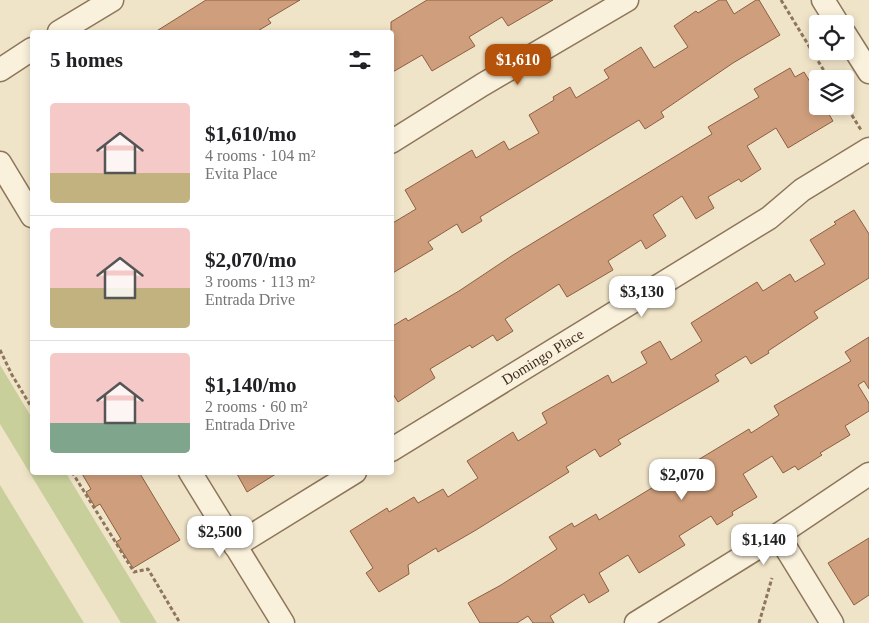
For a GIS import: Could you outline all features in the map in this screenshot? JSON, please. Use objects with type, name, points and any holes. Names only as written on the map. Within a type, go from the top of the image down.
[{"type":"street","points":[[63,30],[112,0]]},
{"type":"street","points":[[394,140],[482,85],[627,0]]},
{"type":"street","points":[[823,0],[832,15]]},
{"type":"street","points":[[854,48],[869,72]]},
{"type":"street","points":[[0,70],[30,50]]},
{"type":"street","name":"Domingo Place","points":[[394,448],[769,218],[802,190],[867,142]]},
{"type":"street","points":[[0,163],[30,213]]},
{"type":"street","points":[[636,623],[778,535],[869,474]]},
{"type":"street","points":[[192,475],[283,623]]},
{"type":"street","points":[[235,546],[351,475]]},
{"type":"street","points":[[778,535],[832,623]]},
{"type":"path","points":[[781,0],[824,70]]},
{"type":"path","points":[[851,115],[867,142]]},
{"type":"path","points":[[0,350],[12,375],[30,405]]},
{"type":"path","points":[[74,475],[134,572],[148,569],[180,623]]},
{"type":"path","points":[[759,623],[772,578]]},
{"type":"green space","points":[[0,365],[30,415],[30,473],[0,424]]},
{"type":"green space","points":[[31,475],[67,475],[157,623],[121,623]]},
{"type":"green space","points":[[0,485],[84,623],[0,623]]},
{"type":"building","points":[[206,0],[300,0],[268,19],[271,23],[259,30],[158,30]]},
{"type":"building","points":[[427,0],[553,0],[508,26],[502,17],[469,37],[475,46],[432,71],[422,55],[394,71],[394,30],[391,30],[391,22]]},
{"type":"building","points":[[719,0],[726,0],[734,14],[759,0],[780,35],[733,63],[661,112],[664,117],[645,129],[639,120],[480,217],[482,221],[462,233],[457,224],[428,242],[433,249],[394,272],[394,222],[416,209],[405,190],[472,150],[476,158],[504,141],[509,150],[539,133],[529,115],[554,100],[553,97],[570,87],[576,98],[609,78],[604,70],[641,47],[654,68],[688,47],[674,26],[696,11],[698,13]]},
{"type":"building","points":[[790,68],[795,77],[804,72],[809,80],[809,115],[829,115],[833,121],[788,148],[776,128],[747,146],[761,169],[741,182],[739,179],[708,197],[714,208],[696,219],[682,196],[653,215],[666,236],[646,249],[641,240],[608,261],[613,270],[567,297],[559,284],[505,319],[513,331],[497,341],[493,335],[472,348],[470,345],[430,369],[435,378],[398,402],[394,396],[394,325],[406,318],[408,321],[459,291],[513,255],[712,134],[708,127],[759,97],[754,89]]},
{"type":"building","points":[[854,210],[869,234],[869,278],[814,312],[818,318],[768,351],[769,353],[751,364],[746,356],[715,375],[719,381],[618,440],[621,444],[600,457],[595,449],[566,467],[569,472],[476,530],[438,552],[436,548],[408,565],[409,574],[379,592],[366,573],[373,568],[350,531],[387,508],[389,512],[414,497],[418,503],[443,489],[448,497],[478,478],[467,461],[513,432],[518,441],[547,423],[542,413],[608,375],[612,383],[647,363],[641,352],[660,341],[671,360],[702,341],[691,323],[757,282],[763,291],[790,274],[795,282],[825,264],[810,240]]},
{"type":"building","points":[[869,337],[869,389],[864,381],[858,385],[869,403],[869,411],[845,426],[850,435],[820,453],[822,455],[798,470],[795,466],[783,473],[772,456],[743,474],[757,497],[732,512],[733,515],[717,525],[711,516],[679,536],[685,545],[639,573],[628,555],[599,573],[609,591],[589,603],[584,594],[550,616],[554,623],[533,623],[528,616],[517,623],[480,623],[468,603],[501,585],[557,549],[549,537],[572,523],[574,527],[596,514],[599,520],[749,429],[751,433],[779,415],[774,406],[851,361],[845,352]]},
{"type":"building","points":[[83,475],[141,475],[180,540],[133,568],[116,542],[121,539],[100,504],[95,507],[86,492],[91,489]]},
{"type":"building","points":[[238,475],[274,475],[247,492]]},
{"type":"building","points":[[869,538],[869,595],[854,605],[828,563]]}]
